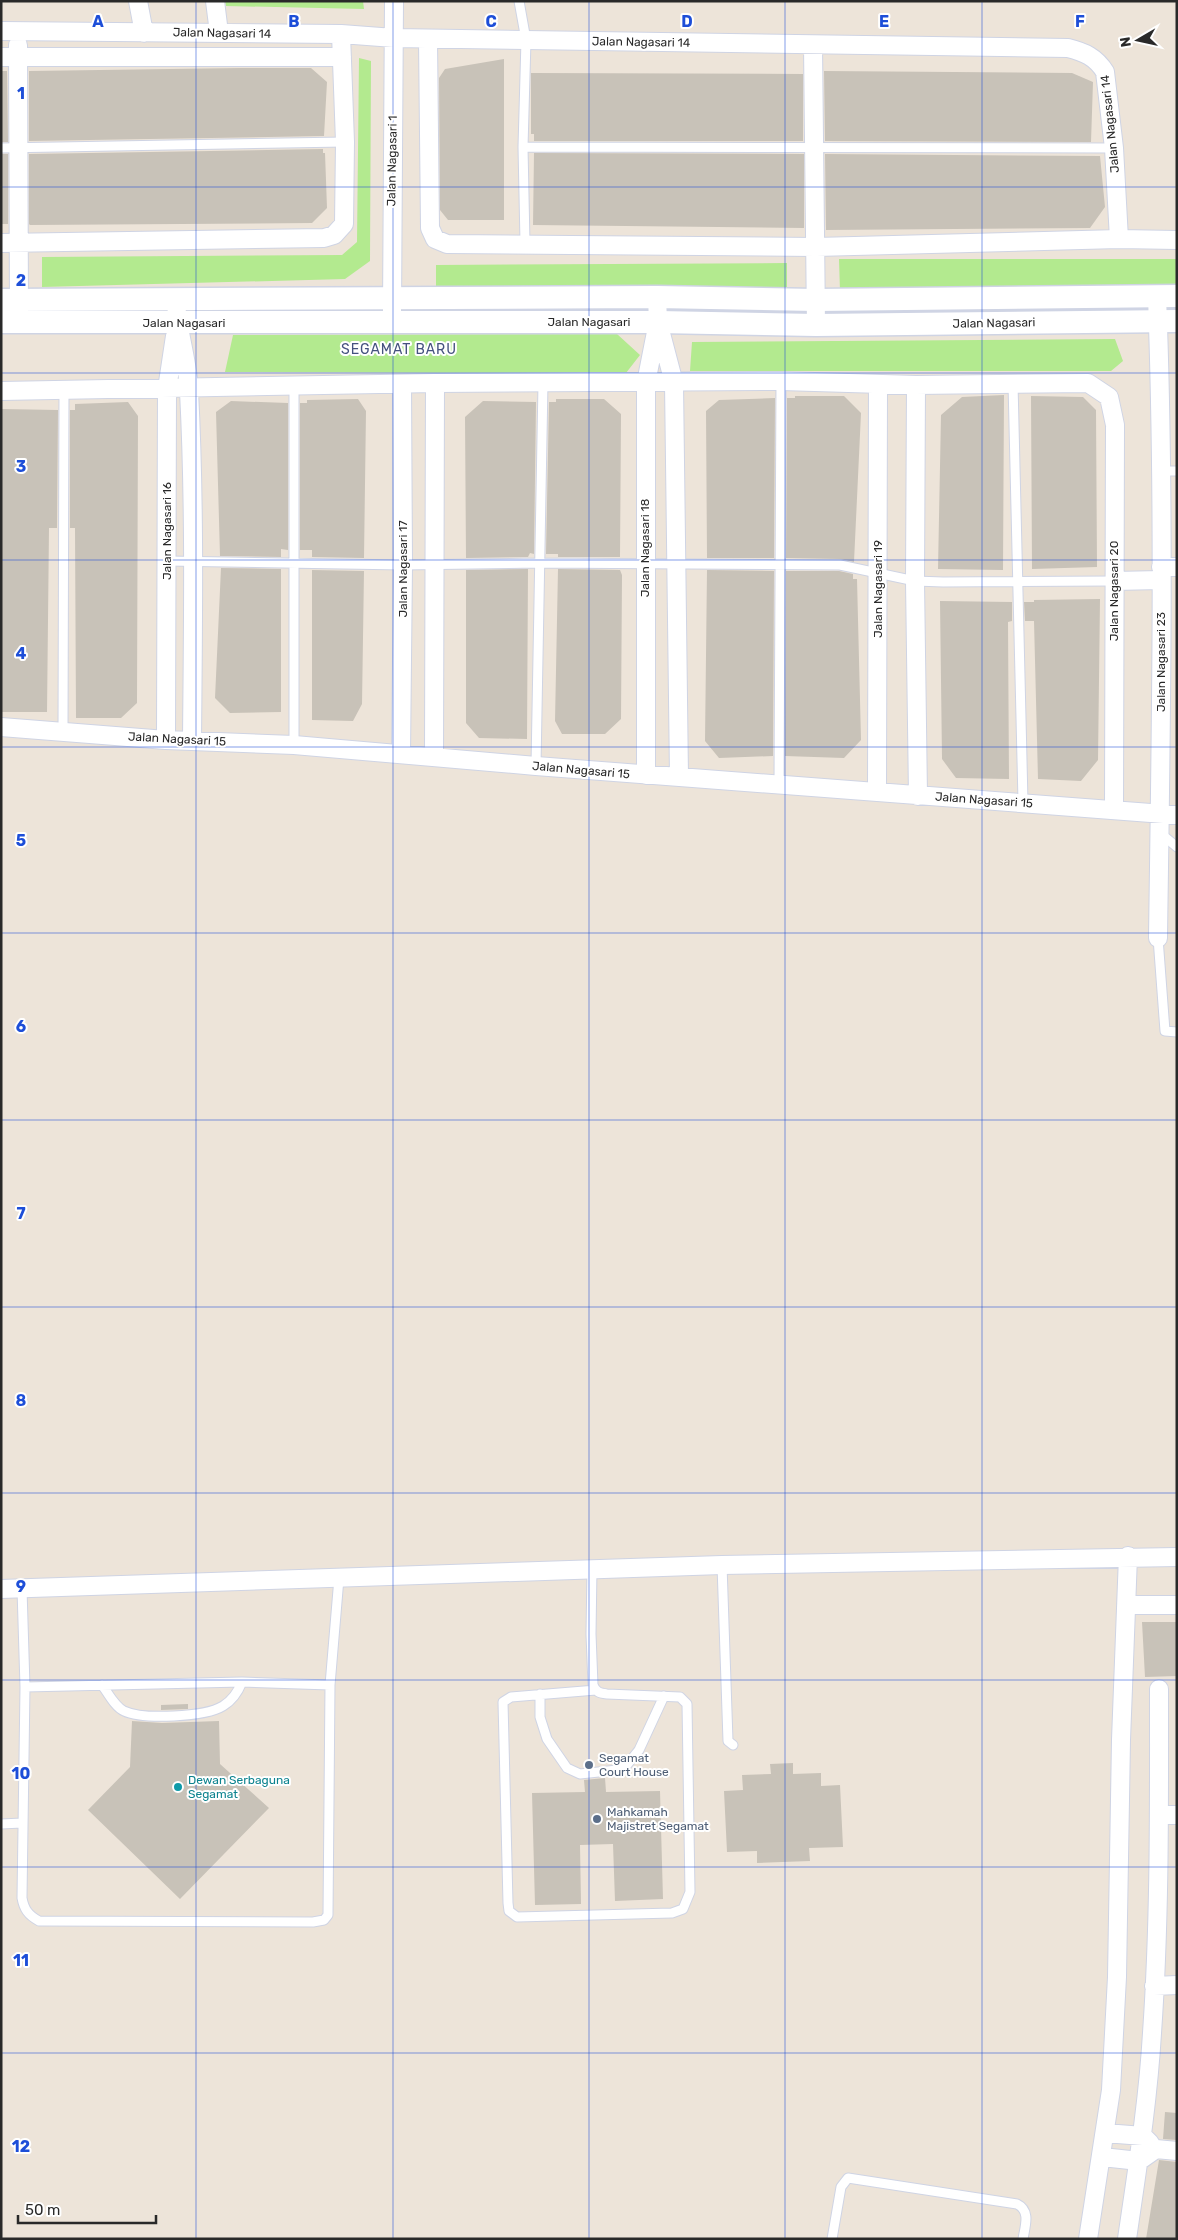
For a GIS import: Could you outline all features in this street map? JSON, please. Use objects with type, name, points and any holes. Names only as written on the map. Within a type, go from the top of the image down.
[{"type":"street","points":[[138,1],[144,33]]},
{"type":"street","points":[[215,1],[220,33]]},
{"type":"street","name":"Jalan Nagasari 1","points":[[392,322],[394,1]]},
{"type":"street","points":[[10,31],[10,322]]},
{"type":"street","name":"Jalan Nagasari 14","points":[[10,31],[341,34],[428,39],[1068,48],[1081,51],[1095,60],[1105,72],[1114,148],[1119,239]]},
{"type":"street","points":[[10,243],[324,238],[334,235],[344,224],[345,142],[341,34]]},
{"type":"street","points":[[428,39],[430,228],[436,239],[455,245],[525,243],[816,247],[1119,239],[1177,240]]},
{"type":"street","points":[[813,44],[816,147],[816,325]]},
{"type":"street","name":"Jalan Nagasari 14","points":[[10,57],[342,57]]},
{"type":"street","name":"Jalan Nagasari","points":[[10,300],[176,301],[657,297],[816,300],[1167,296]]},
{"type":"street","name":"Jalan Nagasari 23","points":[[1158,938],[1160,832],[1168,814],[1166,571],[1169,471],[1167,296]]},
{"type":"street","points":[[657,297],[658,322],[674,383],[678,564],[679,777]]},
{"type":"street","points":[[176,301],[176,324],[189,388],[193,562],[192,741]]},
{"type":"street","name":"Jalan Nagasari","points":[[10,322],[176,324],[658,322],[816,325],[1168,321]]},
{"type":"street","name":"Jalan Nagasari 18","points":[[646,775],[646,383],[658,322]]},
{"type":"street","name":"Jalan Nagasari 16","points":[[166,740],[167,389],[176,324]]},
{"type":"street","points":[[1,391],[435,383],[781,381],[916,385],[1013,382]]},
{"type":"street","name":"Jalan Nagasari 20","points":[[1013,382],[1088,383],[1109,397],[1115,425],[1114,810]]},
{"type":"street","points":[[434,757],[435,383]]},
{"type":"street","name":"Jalan Nagasari 17","points":[[401,754],[402,384]]},
{"type":"street","name":"Jalan Nagasari 19","points":[[877,792],[878,385]]},
{"type":"street","points":[[916,385],[915,581],[918,796]]},
{"type":"street","points":[[1114,580],[1166,571]]},
{"type":"street","name":"Jalan Nagasari 15","points":[[1,727],[166,740],[294,745],[646,775],[1168,814]]},
{"type":"street","points":[[1,1590],[722,1564],[1128,1556],[1177,1557]]},
{"type":"street","points":[[1088,2239],[1111,2090],[1118,1977],[1121,1740],[1128,1556]]},
{"type":"street","points":[[1126,1606],[1177,1606]]},
{"type":"street","points":[[1128,2239],[1143,2136],[1154,1986],[1159,1815],[1159,1689]]},
{"type":"street","points":[[1159,1815],[1177,1815]]},
{"type":"street","points":[[1154,1986],[1177,1985]]},
{"type":"street","points":[[1105,2133],[1143,2136],[1156,2149],[1177,2151]]},
{"type":"street","points":[[1102,2157],[1139,2161],[1156,2149]]},
{"type":"lane","points":[[519,1],[526,40],[523,147],[525,243]]},
{"type":"lane","points":[[10,148],[345,142]]},
{"type":"lane","points":[[523,147],[1114,148]]},
{"type":"lane","points":[[779,784],[781,381]]},
{"type":"lane","points":[[1013,382],[1023,802]]},
{"type":"lane","points":[[536,766],[543,383]]},
{"type":"lane","points":[[294,386],[294,745]]},
{"type":"lane","points":[[63,731],[64,390]]},
{"type":"lane","points":[[167,561],[403,565],[539,563],[840,565],[915,581],[1018,583],[1114,580]]},
{"type":"lane","points":[[1160,832],[1177,847]]},
{"type":"lane","points":[[1158,938],[1165,1031],[1177,1032]]},
{"type":"lane","points":[[722,1564],[728,1740],[733,1745]]},
{"type":"lane","points":[[592,1569],[591,1634],[593,1685],[596,1690],[599,1693],[607,1694],[680,1698],[684,1700],[688,1709],[687,1783],[690,1892],[687,1905],[683,1909],[672,1913],[517,1917],[510,1911],[508,1903],[503,1702],[510,1696],[596,1690]]},
{"type":"lane","points":[[22,1589],[25,1687],[22,1898],[24,1907],[30,1916],[39,1921],[313,1922],[324,1920],[328,1915],[330,1685],[339,1578]]},
{"type":"lane","points":[[25,1687],[242,1682],[330,1685]]},
{"type":"lane","points":[[102,1685],[124,1711],[162,1716],[188,1715],[224,1706],[237,1694],[242,1682]]},
{"type":"lane","points":[[540,1694],[540,1718],[547,1739],[567,1768],[580,1774],[617,1770],[626,1766],[639,1750],[664,1696]]},
{"type":"lane","points":[[1,1824],[22,1823]]},
{"type":"lane","points":[[832,2239],[841,2187],[848,2178],[1018,2204],[1023,2207],[1027,2214],[1023,2239]]},
{"type":"green space","points":[[225,1],[363,1],[364,9],[226,6]]},
{"type":"green space","points":[[359,58],[371,61],[370,261],[345,279],[42,287],[42,257],[342,255],[357,242]]},
{"type":"green space","points":[[839,259],[1177,259],[1177,289],[840,291]]},
{"type":"green space","points":[[787,263],[787,292],[436,291],[436,265]]},
{"type":"green space","points":[[617,334],[640,355],[626,373],[225,372],[233,335]]},
{"type":"green space","points":[[1115,339],[1123,361],[1111,371],[690,371],[692,342]]},
{"type":"building","points":[[504,59],[504,220],[448,220],[440,210],[439,78],[445,69]]},
{"type":"building","points":[[311,68],[327,82],[324,136],[29,141],[29,71]]},
{"type":"building","points":[[1,71],[7,71],[8,142],[1,142]]},
{"type":"building","points":[[824,71],[1072,73],[1093,82],[1091,142],[825,141]]},
{"type":"building","points":[[531,73],[803,74],[803,141],[534,141],[534,134],[531,134]]},
{"type":"building","points":[[323,149],[323,153],[325,153],[327,208],[312,223],[29,224],[29,154]]},
{"type":"building","points":[[534,153],[804,154],[804,228],[533,225]]},
{"type":"building","points":[[1,154],[8,154],[8,224],[1,224]]},
{"type":"building","points":[[825,154],[1100,156],[1105,207],[1090,228],[826,230]]},
{"type":"building","points":[[1004,395],[1003,570],[938,569],[941,415],[962,397]]},
{"type":"building","points":[[795,396],[844,396],[861,413],[854,562],[840,559],[786,558],[787,398],[795,398]]},
{"type":"building","points":[[1031,396],[1083,397],[1096,410],[1097,567],[1032,569]]},
{"type":"building","points":[[775,398],[774,558],[707,558],[706,411],[719,400]]},
{"type":"building","points":[[358,399],[366,411],[364,558],[312,557],[312,550],[300,550],[300,403],[307,403],[307,400]]},
{"type":"building","points":[[556,399],[604,399],[621,414],[620,557],[558,557],[558,554],[546,554],[549,402],[556,402]]},
{"type":"building","points":[[231,401],[288,403],[288,550],[281,549],[281,557],[220,556],[216,412]]},
{"type":"building","points":[[483,401],[536,402],[534,554],[530,553],[528,557],[466,558],[465,417]]},
{"type":"building","points":[[128,402],[138,416],[137,703],[121,718],[76,718],[75,528],[70,528],[70,410],[75,410],[75,404]]},
{"type":"building","points":[[1,409],[58,410],[57,528],[49,528],[47,712],[1,712]]},
{"type":"building","points":[[221,568],[281,569],[281,712],[230,713],[215,698]]},
{"type":"building","points":[[528,569],[527,739],[479,738],[466,723],[466,570]]},
{"type":"building","points":[[558,569],[620,570],[622,575],[621,719],[605,734],[562,734],[555,721]]},
{"type":"building","points":[[312,570],[364,571],[362,704],[353,721],[312,720]]},
{"type":"building","points":[[707,570],[774,571],[773,756],[719,758],[705,741]]},
{"type":"building","points":[[786,571],[839,571],[853,574],[853,579],[857,579],[861,740],[844,758],[785,756]]},
{"type":"building","points":[[1100,599],[1098,760],[1081,781],[1038,779],[1034,621],[1025,621],[1024,602],[1034,602],[1034,600]]},
{"type":"building","points":[[940,601],[1012,602],[1012,621],[1008,622],[1009,779],[956,778],[942,759]]},
{"type":"building","points":[[1142,1622],[1177,1622],[1177,1676],[1145,1677]]},
{"type":"building","points":[[188,1704],[188,1709],[161,1710],[161,1705]]},
{"type":"building","name":"Dewan Serbaguna Segamat","points":[[132,1721],[162,1723],[219,1721],[220,1764],[269,1808],[180,1899],[88,1810],[130,1767]]},
{"type":"building","points":[[793,1763],[793,1774],[821,1773],[821,1786],[840,1785],[843,1847],[809,1848],[810,1861],[757,1863],[757,1851],[727,1852],[724,1791],[743,1790],[742,1775],[771,1774],[770,1764]]},
{"type":"building","name":"Mahkamah Majistret Segamat","points":[[605,1778],[606,1792],[660,1791],[663,1899],[615,1901],[613,1844],[580,1845],[581,1904],[535,1905],[532,1793],[585,1792],[584,1780]]},
{"type":"building","points":[[1165,2112],[1177,2113],[1177,2140],[1163,2139]]},
{"type":"building","points":[[1159,2160],[1177,2162],[1177,2239],[1146,2239]]},
{"type":"place","name":"Segamat Court House","points":[[589,1765]]},
{"type":"place","name":"Dewan Serbaguna Segamat","points":[[178,1787]]},
{"type":"place","name":"Mahkamah Majistret Segamat","points":[[597,1819]]},
{"type":"district","name":"SEGAMAT BARU","points":[[399,349]]}]
